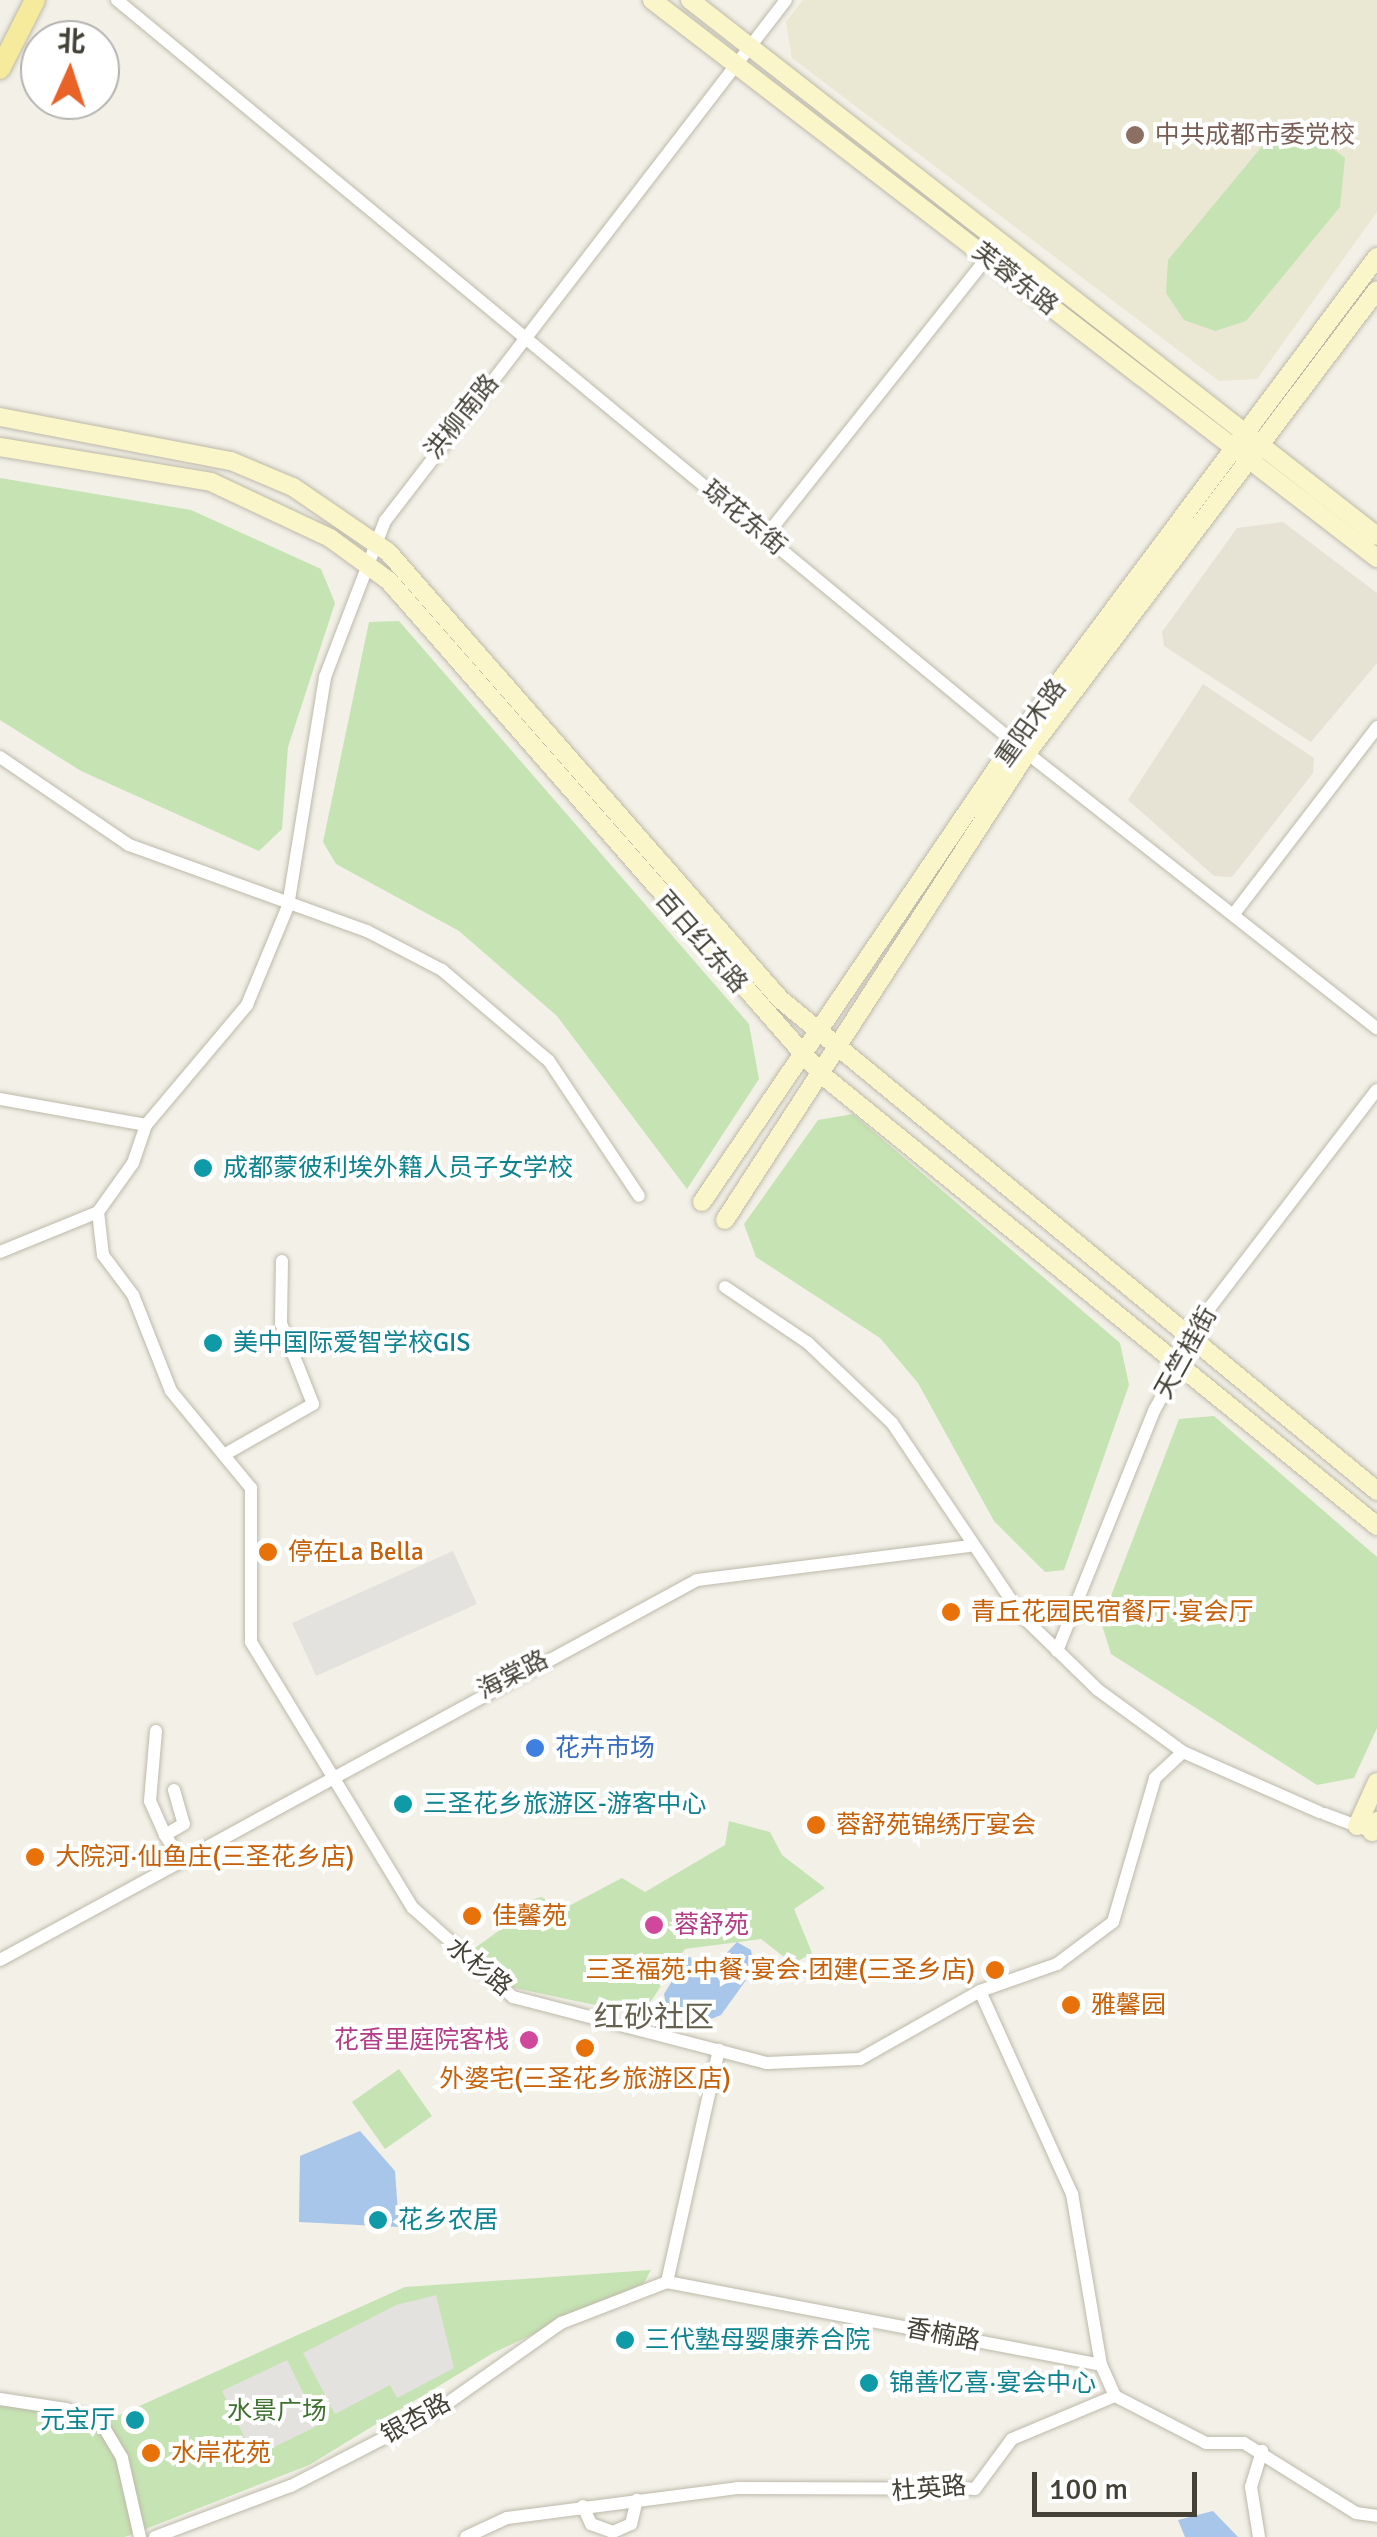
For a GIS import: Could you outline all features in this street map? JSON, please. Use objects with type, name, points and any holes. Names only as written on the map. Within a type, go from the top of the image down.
[{"type":"main road","points":[[0,69],[35,0]]},
{"type":"street","name":"琼花东街","points":[[118,0],[529,333],[765,537],[1377,1028]]},
{"type":"street","name":"芙蓉东路","points":[[652,0],[988,257],[1377,536]]},
{"type":"street","name":"芙蓉东路","points":[[690,0],[1251,449],[1377,558]]},
{"type":"street","name":"洪柳南路","points":[[98,1212],[134,1163],[146,1125],[246,1006],[288,906],[325,677],[374,542],[529,333],[786,0]]},
{"type":"street","points":[[765,537],[988,257]]},
{"type":"street","name":"重阳木路","points":[[1251,449],[1377,257]]},
{"type":"street","name":"重阳木路","points":[[702,1202],[1022,746],[1377,290]]},
{"type":"street","name":"百日红东路","points":[[0,416],[231,461],[293,487],[374,542],[424,587],[636,840],[820,1036],[1377,1491]]},
{"type":"street","name":"百日红东路","points":[[0,448],[211,482],[262,501],[366,564],[424,619],[821,1074],[1377,1526]]},
{"type":"street","points":[[1233,915],[1377,727]]},
{"type":"street","name":"重阳木路","points":[[725,1220],[838,1053],[1022,746]]},
{"type":"street","points":[[0,756],[129,845],[401,945],[488,1003],[548,1061],[639,1196]]},
{"type":"street","name":"天竺桂街","points":[[1057,1651],[1192,1340],[1244,1256],[1377,1090]]},
{"type":"street","points":[[0,1100],[146,1125]]},
{"type":"street","points":[[0,1252],[98,1212]]},
{"type":"street","name":"水杉路","points":[[98,1212],[104,1255],[132,1294],[171,1391],[229,1452],[250,1488],[256,1522],[251,1642],[413,1908],[514,1996],[767,2063],[860,2059],[980,1990],[1056,1964],[1112,1922],[1156,1778],[1182,1752]]},
{"type":"street","points":[[229,1452],[313,1404],[281,1322],[282,1261]]},
{"type":"street","points":[[724,1287],[808,1342],[892,1423],[969,1546],[1057,1651],[1182,1752],[1322,1813],[1371,1828],[1377,1782]]},
{"type":"street","name":"海棠路","points":[[0,1960],[330,1774],[697,1580],[969,1546]]},
{"type":"street","points":[[156,1731],[150,1801],[180,1858]]},
{"type":"street","points":[[165,1835],[184,1824],[174,1790]]},
{"type":"street","points":[[980,1990],[1072,2194],[1101,2365],[1115,2396],[1206,2443],[1262,2451],[1356,2513],[1377,2516]]},
{"type":"street","points":[[667,2282],[719,2050]]},
{"type":"street","name":"香楠路","points":[[667,2282],[1101,2365]]},
{"type":"street","name":"银杏路","points":[[155,2537],[290,2486],[438,2410],[560,2323],[667,2282]]},
{"type":"street","name":"杜英路","points":[[466,2537],[507,2518],[737,2488],[975,2490],[1012,2439],[1115,2396]]},
{"type":"street","points":[[0,2399],[66,2409],[103,2426],[122,2458],[140,2537]]},
{"type":"street","points":[[1259,2537],[1251,2487],[1262,2451]]},
{"type":"street","points":[[583,2506],[591,2524],[614,2534],[631,2524],[637,2500]]},
{"type":"shaded area","name":"中共成都市委党校","points":[[803,0],[1377,0],[1377,212],[1257,379],[1219,381],[792,58],[786,22]]},
{"type":"shaded area","points":[[1283,522],[1377,593],[1377,663],[1311,742],[1164,646],[1162,632],[1237,528]]},
{"type":"shaded area","points":[[1203,684],[1314,758],[1313,773],[1232,877],[1214,876],[1128,800]]},
{"type":"shaded area","points":[[453,1551],[477,1604],[316,1676],[292,1623]]},
{"type":"shaded area","points":[[436,2295],[454,2368],[397,2398],[390,2385],[335,2414],[303,2353],[396,2305]]},
{"type":"shaded area","points":[[287,2360],[319,2425],[254,2457],[222,2391]]},
{"type":"green space","points":[[1306,128],[1345,158],[1340,207],[1246,321],[1215,331],[1184,320],[1166,293],[1168,260],[1273,133]]},
{"type":"green space","points":[[0,478],[191,510],[321,569],[335,603],[288,747],[282,829],[259,851],[81,771],[0,720]]},
{"type":"green space","points":[[399,621],[749,1024],[759,1079],[687,1189],[557,1016],[459,931],[336,864],[323,842],[369,622]]},
{"type":"green space","points":[[853,1114],[1120,1343],[1129,1385],[1064,1570],[1045,1572],[994,1521],[918,1383],[880,1338],[756,1257],[744,1224],[818,1120]]},
{"type":"green space","points":[[1214,1416],[1377,1557],[1377,1728],[1354,1778],[1317,1785],[1111,1654],[1101,1622],[1179,1419]]},
{"type":"green space","points":[[729,1821],[770,1832],[782,1855],[825,1888],[794,1909],[812,1953],[793,1964],[761,1939],[685,1949],[642,2015],[510,1987],[471,1951],[516,1918],[508,1907],[541,1897],[563,1909],[622,1878],[645,1892],[725,1845]]},
{"type":"green space","points":[[399,2069],[432,2116],[385,2149],[352,2102]]},
{"type":"green space","name":"水景广场","points":[[651,2270],[644,2283],[493,2353],[309,2465],[125,2537],[0,2537],[0,2404],[108,2420],[405,2287]]},
{"type":"water","points":[[737,1942],[751,1950],[754,1969],[721,2015],[701,2023],[667,2010],[664,1994],[687,1957],[720,1960]]},
{"type":"water","points":[[360,2131],[395,2171],[399,2227],[299,2222],[300,2156]]},
{"type":"water","points":[[1213,2511],[1238,2537],[1185,2537],[1178,2520]]},
{"type":"place","name":"中共成都市委党校","points":[[1135,135]]},
{"type":"place","name":"成都蒙彼利埃外籍人员子女学校","points":[[203,1168]]},
{"type":"place","name":"美中国际爱智学校GIS","points":[[213,1343]]},
{"type":"place","name":"停在La Bella","points":[[268,1552]]},
{"type":"place","name":"青丘花园民宿餐厅·宴会厅","points":[[951,1612]]},
{"type":"place","name":"花卉市场","points":[[535,1748]]},
{"type":"place","name":"三圣花乡旅游区-游客中心","points":[[403,1804]]},
{"type":"place","name":"蓉舒苑锦绣厅宴会","points":[[816,1825]]},
{"type":"place","name":"大院河·仙鱼庄(三圣花乡店)","points":[[35,1857]]},
{"type":"place","name":"佳馨苑","points":[[472,1916]]},
{"type":"place","name":"蓉舒苑","points":[[654,1925]]},
{"type":"place","name":"三圣福苑·中餐·宴会·团建(三圣乡店)","points":[[995,1970]]},
{"type":"place","name":"雅馨园","points":[[1071,2005]]},
{"type":"place","name":"花香里庭院客栈","points":[[529,2040]]},
{"type":"place","name":"外婆宅(三圣花乡旅游区店)","points":[[585,2048]]},
{"type":"place","name":"花乡农居","points":[[378,2220]]},
{"type":"place","name":"三代塾母婴康养合院","points":[[625,2340]]},
{"type":"place","name":"锦善忆喜·宴会中心","points":[[869,2383]]},
{"type":"place","name":"元宝厅","points":[[135,2420]]},
{"type":"place","name":"水岸花苑","points":[[151,2453]]},
{"type":"district","name":"红砂社区","points":[[654,2018]]}]
